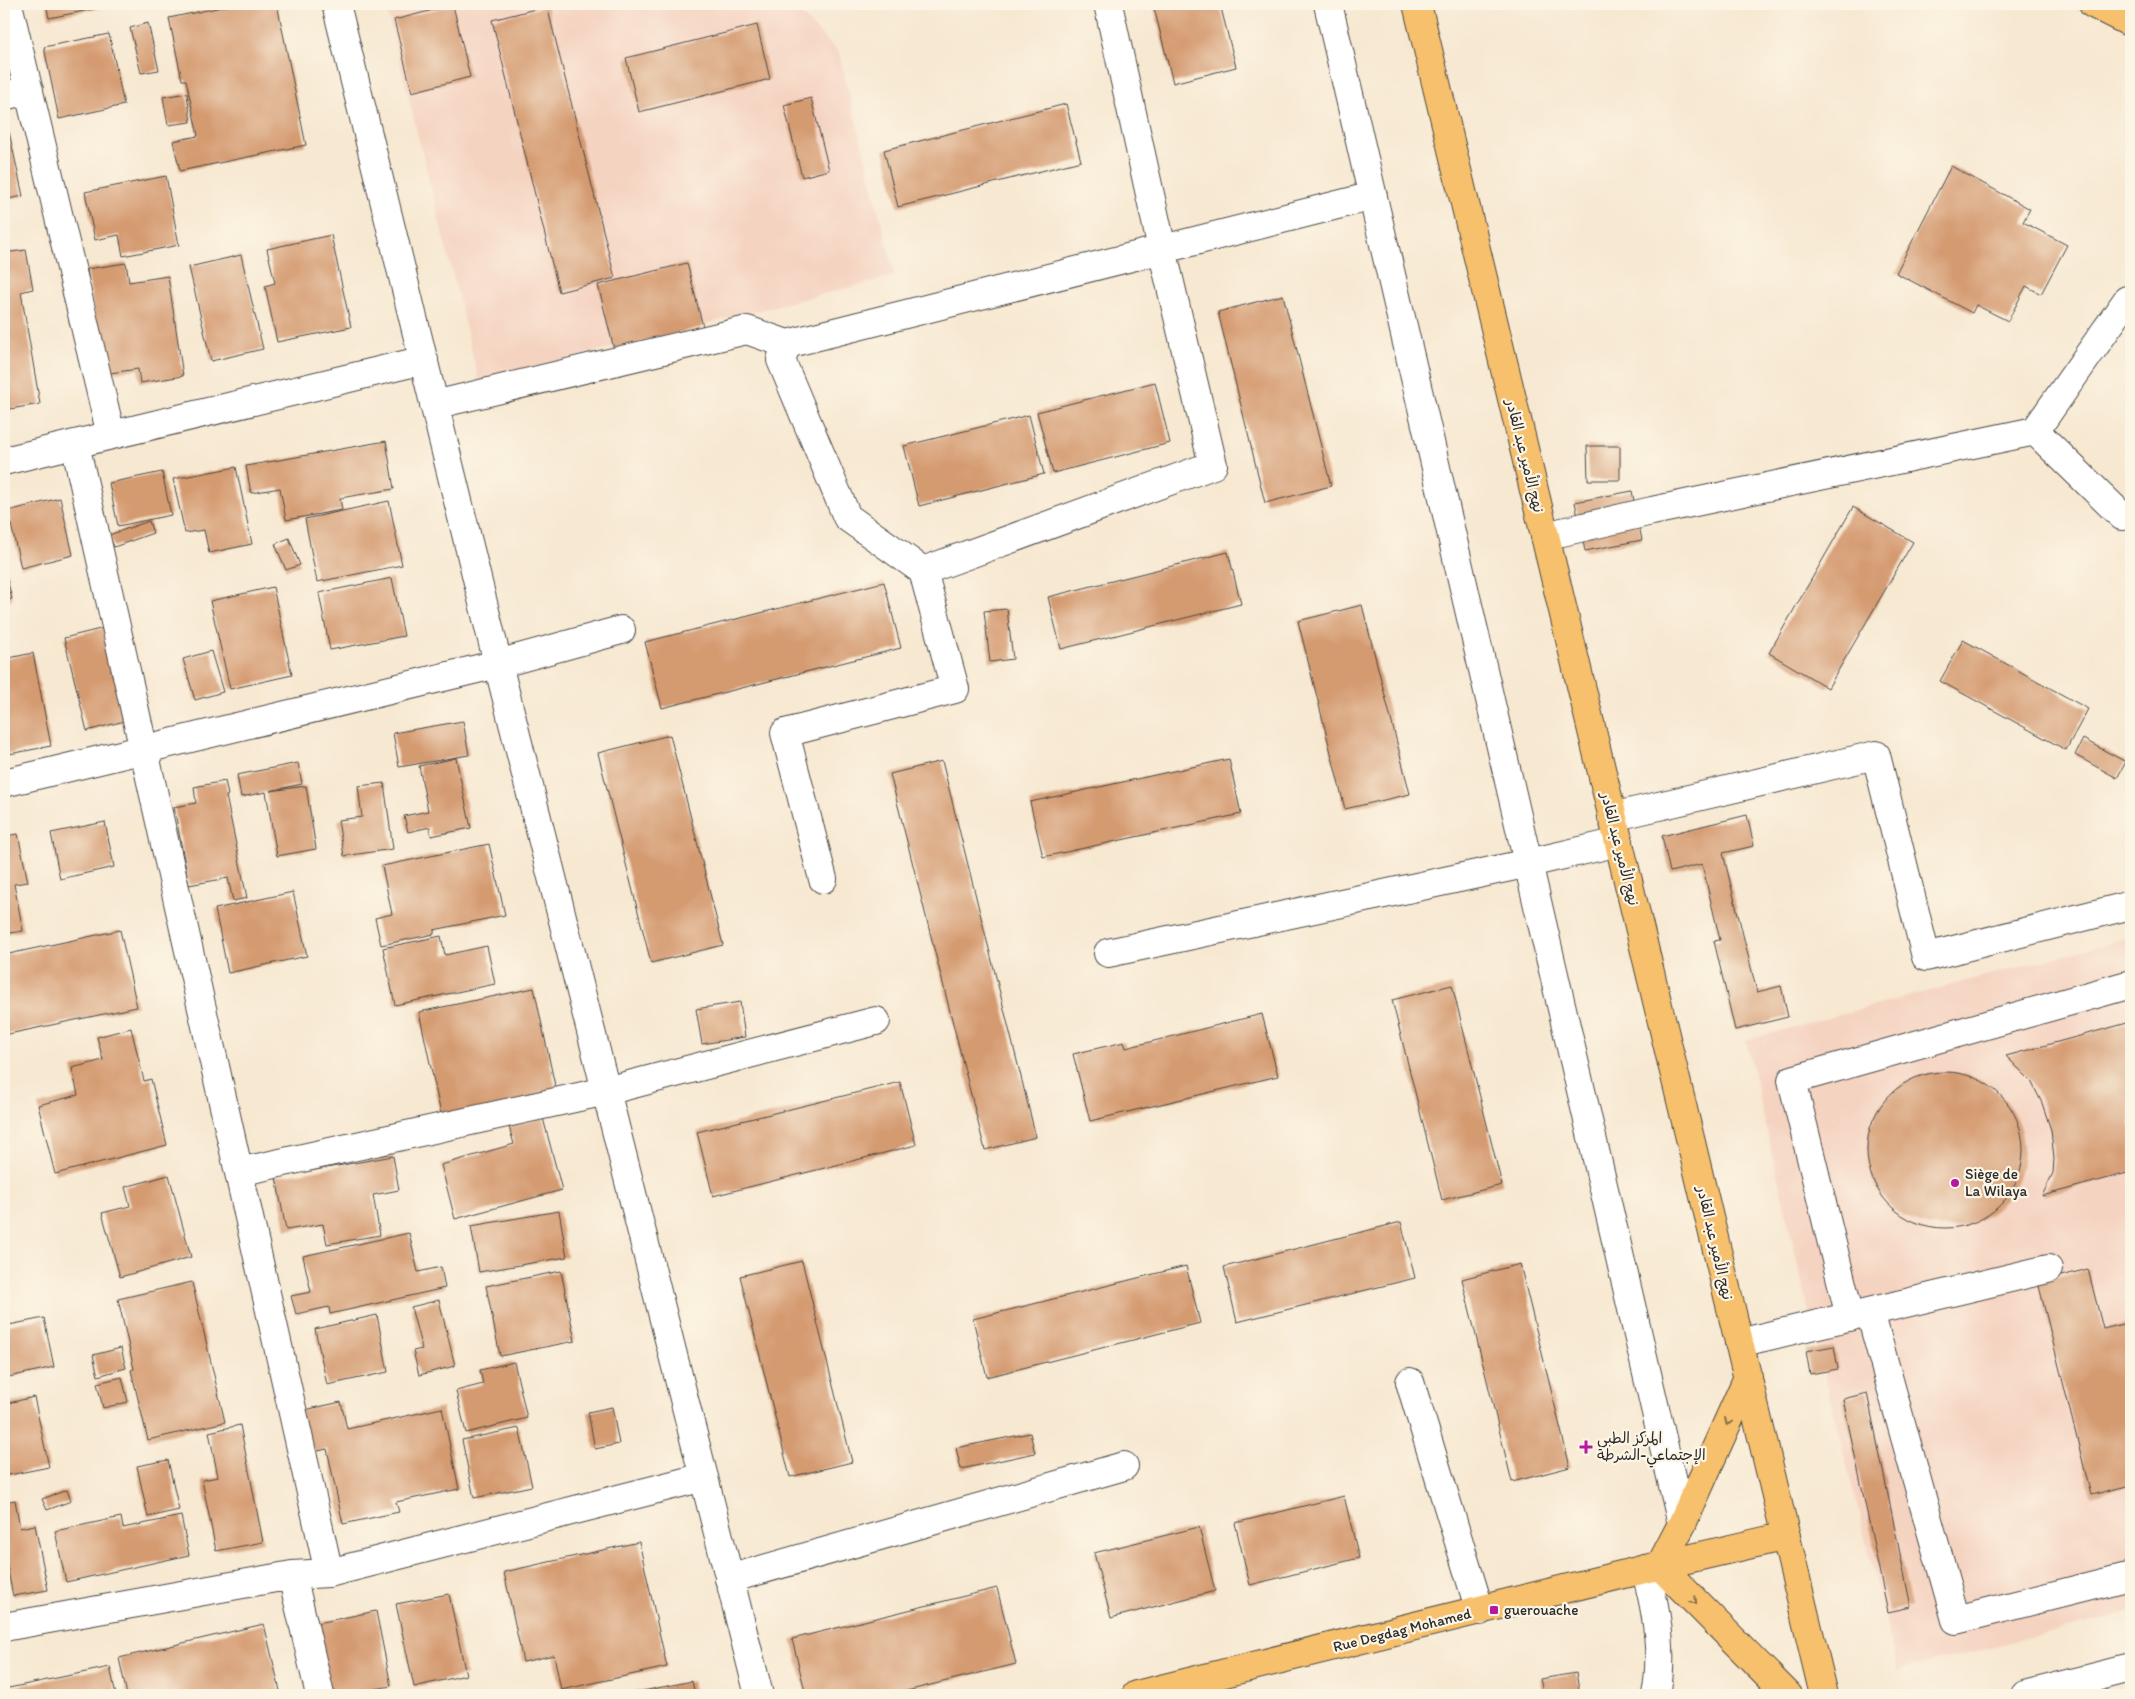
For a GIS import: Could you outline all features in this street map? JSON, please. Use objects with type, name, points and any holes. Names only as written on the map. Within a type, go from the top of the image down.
[{"type":"main road","name":"نهج الأمير عبد القادر","points":[[1417,4],[1824,1695]]},
{"type":"main road","points":[[2093,4],[2131,23]]},
{"type":"main road","points":[[1748,1377],[1682,1524],[1653,1568],[1788,1695]]},
{"type":"main road","name":"Rue Degdag Mohamed","points":[[1136,1695],[1786,1536]]},
{"type":"street","points":[[8,4],[16,93],[111,435]]},
{"type":"street","points":[[336,4],[498,664],[759,1695]]},
{"type":"street","points":[[923,571],[1213,464],[1162,249],[1108,4]]},
{"type":"street","points":[[1328,4],[1682,1524]]},
{"type":"street","points":[[434,405],[747,330],[787,344],[1373,196]]},
{"type":"street","points":[[1544,536],[1652,511],[2035,431],[2127,300]]},
{"type":"street","points":[[787,344],[781,360],[847,517],[923,571],[955,689],[784,733],[823,879]]},
{"type":"street","points":[[4,461],[424,360]]},
{"type":"street","points":[[2035,431],[2122,516]]},
{"type":"street","points":[[75,444],[329,1574]]},
{"type":"street","points":[[4,783],[498,664],[621,630]]},
{"type":"street","points":[[1108,954],[1529,863],[1616,829],[1876,756],[1926,957],[2131,905]]},
{"type":"street","points":[[2131,984],[1792,1080],[1860,1314],[1956,1620],[2131,1576]]},
{"type":"street","points":[[239,1172],[606,1091],[876,1021]]},
{"type":"street","points":[[1739,1343],[2048,1269]]},
{"type":"street","points":[[1410,1382],[1480,1611]]},
{"type":"street","points":[[729,1579],[1124,1466]]},
{"type":"street","points":[[4,1628],[292,1575],[329,1574],[704,1477]]},
{"type":"street","points":[[1653,1568],[1660,1658],[1656,1695]]},
{"type":"street","points":[[292,1575],[320,1695]]},
{"type":"street","points":[[2025,1695],[2131,1668]]},
{"type":"shaded area","points":[[417,4],[791,4],[839,53],[895,276],[479,381],[387,11]]},
{"type":"shaded area","name":"Siège de La Wilaya","points":[[2131,937],[2131,1612],[1898,1670],[1812,1326],[1746,1040]]},
{"type":"building","points":[[46,4],[114,4],[114,5],[49,18]]},
{"type":"building","points":[[236,4],[277,4],[306,145],[180,171],[173,141],[198,136],[186,80],[182,80],[169,18]]},
{"type":"building","points":[[1153,4],[1220,4],[1236,67],[1173,83]]},
{"type":"building","points":[[453,5],[470,77],[412,92],[394,20]]},
{"type":"building","points":[[547,6],[615,278],[559,292],[492,20]]},
{"type":"building","points":[[148,23],[159,70],[141,73],[130,28]]},
{"type":"building","points":[[757,25],[770,79],[639,112],[626,58]]},
{"type":"building","points":[[109,34],[124,105],[59,119],[44,47]]},
{"type":"building","points":[[187,93],[191,122],[168,125],[163,97]]},
{"type":"building","points":[[811,98],[829,170],[802,177],[784,105]]},
{"type":"building","points":[[1066,104],[1081,161],[898,207],[884,150]]},
{"type":"building","points":[[9,132],[23,196],[4,200],[4,133]]},
{"type":"building","points":[[1951,166],[2030,209],[2023,222],[2067,245],[2041,294],[2026,286],[2008,321],[1976,305],[1972,313],[1896,273]]},
{"type":"building","points":[[166,176],[179,245],[123,256],[119,235],[95,240],[85,192]]},
{"type":"building","points":[[331,235],[351,327],[277,342],[265,286],[275,283],[267,249]]},
{"type":"building","points":[[26,250],[33,289],[21,292],[40,404],[4,410],[4,253]]},
{"type":"building","points":[[241,255],[263,349],[211,361],[189,267]]},
{"type":"building","points":[[126,263],[129,282],[168,276],[183,376],[140,383],[138,369],[103,374],[87,269]]},
{"type":"building","points":[[687,263],[703,327],[614,349],[598,285]]},
{"type":"building","points":[[1283,295],[1331,486],[1265,503],[1218,312]]},
{"type":"building","points":[[1155,382],[1170,443],[1053,473],[1037,412]]},
{"type":"building","points":[[1029,415],[1044,474],[919,506],[904,446]]},
{"type":"building","points":[[386,441],[394,489],[340,498],[342,510],[286,520],[280,488],[251,493],[246,466]]},
{"type":"building","points":[[1587,446],[1620,446],[1620,480],[1588,480]]},
{"type":"building","points":[[236,467],[252,544],[209,553],[204,530],[185,533],[173,479]]},
{"type":"building","points":[[162,472],[171,515],[118,526],[109,483]]},
{"type":"building","points":[[1632,491],[1642,540],[1585,551],[1575,502]]},
{"type":"building","points":[[60,498],[73,555],[21,568],[8,511]]},
{"type":"building","points":[[389,501],[402,565],[317,582],[305,519]]},
{"type":"building","points":[[1853,507],[1913,542],[1828,688],[1769,653]]},
{"type":"building","points":[[149,521],[153,533],[114,547],[109,535]]},
{"type":"building","points":[[289,538],[300,565],[286,570],[275,544]]},
{"type":"building","points":[[1228,552],[1241,604],[1061,649],[1048,597]]},
{"type":"building","points":[[4,566],[12,599],[4,601]]},
{"type":"building","points":[[392,578],[404,636],[330,650],[319,593]]},
{"type":"building","points":[[884,582],[901,648],[662,708],[645,642]]},
{"type":"building","points":[[273,587],[292,675],[230,689],[210,601]]},
{"type":"building","points":[[1362,605],[1410,794],[1345,809],[1298,621]]},
{"type":"building","points":[[1007,609],[1013,659],[990,662],[984,611]]},
{"type":"building","points":[[104,628],[128,720],[87,731],[64,638]]},
{"type":"building","points":[[1963,640],[2088,709],[2066,750],[1940,681]]},
{"type":"building","points":[[211,651],[223,692],[195,700],[183,659]]},
{"type":"building","points":[[33,653],[51,746],[4,755],[4,659]]},
{"type":"building","points":[[463,721],[469,755],[399,767],[393,733]]},
{"type":"building","points":[[670,735],[723,945],[651,963],[598,753]]},
{"type":"building","points":[[2083,739],[2126,762],[2117,778],[2075,755]]},
{"type":"building","points":[[456,758],[471,828],[431,836],[430,827],[408,832],[404,816],[428,811],[419,766]]},
{"type":"building","points":[[1229,759],[1241,814],[1043,857],[1030,802]]},
{"type":"building","points":[[942,761],[1036,1137],[985,1150],[890,774]]},
{"type":"building","points":[[298,763],[302,784],[270,791],[306,786],[316,849],[277,856],[266,792],[241,797],[237,775]]},
{"type":"building","points":[[225,781],[228,795],[226,796],[247,898],[233,901],[228,878],[189,885],[174,807],[196,803],[194,787]]},
{"type":"building","points":[[384,783],[393,849],[344,856],[338,820],[362,817],[358,786]]},
{"type":"building","points":[[1747,815],[1754,846],[1723,853],[1757,992],[1781,986],[1788,1017],[1735,1030],[1714,941],[1720,940],[1702,864],[1670,872],[1662,836]]},
{"type":"building","points":[[105,822],[114,867],[60,879],[51,833]]},
{"type":"building","points":[[18,834],[28,882],[14,884],[23,931],[4,934],[4,836]]},
{"type":"building","points":[[489,844],[505,915],[434,930],[434,934],[381,945],[375,918],[392,914],[382,866]]},
{"type":"building","points":[[293,892],[307,956],[228,973],[215,909]]},
{"type":"building","points":[[120,930],[137,1007],[4,1035],[4,955]]},
{"type":"building","points":[[441,936],[445,955],[487,946],[495,984],[395,1005],[383,948]]},
{"type":"building","points":[[1452,985],[1502,1185],[1442,1200],[1392,1000]]},
{"type":"building","points":[[534,988],[557,1095],[442,1119],[419,1012]]},
{"type":"building","points":[[740,1002],[745,1037],[702,1044],[696,1009]]},
{"type":"building","points":[[1262,1014],[1278,1076],[1090,1121],[1073,1054],[1124,1042],[1126,1048]]},
{"type":"building","points":[[2131,1022],[2131,1172],[2042,1196],[2053,1173],[2054,1159],[2051,1130],[2042,1103],[2031,1081],[2006,1056]]},
{"type":"building","points":[[131,1028],[144,1081],[151,1079],[167,1145],[55,1174],[38,1105],[78,1095],[72,1068],[103,1060],[97,1037]]},
{"type":"building","points":[[1937,1072],[1953,1072],[1968,1075],[1982,1081],[1995,1089],[2006,1100],[2020,1127],[2023,1150],[2022,1165],[2014,1187],[2006,1200],[1995,1211],[1968,1225],[1953,1228],[1937,1228],[1922,1225],[1908,1219],[1895,1211],[1884,1200],[1870,1173],[1867,1158],[1867,1142],[1870,1127],[1876,1113],[1884,1100],[1895,1089],[1922,1075]]},
{"type":"building","points":[[900,1082],[916,1145],[713,1196],[697,1132]]},
{"type":"building","points":[[543,1118],[562,1190],[455,1219],[441,1165],[514,1144],[509,1127]]},
{"type":"building","points":[[393,1156],[399,1190],[373,1195],[380,1235],[327,1244],[323,1224],[286,1230],[276,1177]]},
{"type":"building","points":[[169,1175],[191,1257],[120,1277],[102,1213],[130,1206],[125,1187]]},
{"type":"building","points":[[559,1211],[567,1257],[479,1272],[471,1226]]},
{"type":"building","points":[[1401,1222],[1415,1278],[1237,1322],[1224,1267]]},
{"type":"building","points":[[409,1233],[418,1272],[441,1267],[445,1288],[330,1314],[329,1307],[296,1314],[291,1296],[311,1292],[303,1256]]},
{"type":"building","points":[[802,1261],[852,1462],[790,1477],[740,1276]]},
{"type":"building","points":[[1520,1264],[1570,1467],[1512,1482],[1462,1279]]},
{"type":"building","points":[[1186,1266],[1200,1323],[987,1377],[973,1319]]},
{"type":"building","points":[[2088,1269],[2103,1329],[2131,1322],[2131,1485],[2091,1495],[2038,1282]]},
{"type":"building","points":[[561,1271],[575,1341],[500,1356],[486,1286]]},
{"type":"building","points":[[192,1282],[225,1422],[148,1440],[131,1370],[134,1369],[118,1299]]},
{"type":"building","points":[[439,1300],[455,1366],[419,1375],[413,1351],[422,1349],[411,1307]]},
{"type":"building","points":[[377,1315],[388,1372],[327,1385],[315,1329]]},
{"type":"building","points":[[44,1318],[54,1367],[4,1378],[4,1326]]},
{"type":"building","points":[[1834,1346],[1838,1369],[1810,1374],[1806,1351]]},
{"type":"building","points":[[121,1348],[126,1368],[98,1376],[93,1355]]},
{"type":"building","points":[[514,1362],[527,1418],[466,1433],[456,1391],[483,1384],[480,1370]]},
{"type":"building","points":[[122,1377],[128,1402],[103,1408],[97,1383]]},
{"type":"building","points":[[1867,1393],[1911,1607],[1888,1612],[1843,1399]]},
{"type":"building","points":[[34,1397],[49,1467],[4,1476],[4,1404]]},
{"type":"building","points":[[341,1402],[347,1429],[442,1408],[459,1489],[396,1502],[399,1512],[343,1524],[327,1449],[309,1453],[300,1411]]},
{"type":"building","points":[[612,1407],[619,1444],[595,1449],[588,1412]]},
{"type":"building","points":[[240,1425],[263,1542],[216,1551],[202,1480],[218,1477],[209,1432]]},
{"type":"building","points":[[519,1428],[532,1486],[474,1498],[462,1440]]},
{"type":"building","points":[[1030,1433],[1035,1453],[961,1469],[956,1448]]},
{"type":"building","points":[[168,1460],[179,1510],[148,1517],[137,1466]]},
{"type":"building","points":[[67,1490],[71,1501],[47,1510],[42,1499]]},
{"type":"building","points":[[1344,1496],[1359,1558],[1250,1585],[1235,1523]]},
{"type":"building","points":[[15,1500],[20,1528],[35,1525],[48,1590],[13,1596],[4,1550],[4,1502]]},
{"type":"building","points":[[181,1516],[189,1555],[66,1582],[55,1531],[121,1517],[123,1528]]},
{"type":"building","points":[[1199,1527],[1215,1591],[1111,1618],[1094,1553]]},
{"type":"building","points":[[639,1542],[667,1667],[561,1690],[554,1655],[523,1662],[504,1572]]},
{"type":"building","points":[[997,1588],[1016,1664],[890,1695],[806,1695],[792,1639]]},
{"type":"building","points":[[449,1594],[466,1675],[414,1687],[396,1604]]},
{"type":"building","points":[[376,1611],[391,1686],[360,1692],[361,1695],[322,1695],[308,1625]]},
{"type":"building","points":[[264,1624],[281,1695],[127,1695],[119,1658]]},
{"type":"building","points":[[110,1667],[116,1695],[4,1695],[4,1689]]},
{"type":"building","points":[[1576,1673],[1580,1695],[1544,1695],[1540,1679]]},
{"type":"building","points":[[692,1681],[695,1695],[628,1695],[628,1694]]},
{"type":"place","name":"Siège de La Wilaya","points":[[1955,1183]]},
{"type":"place","name":"المركز الطبي الإجتماعي-الشرطة","points":[[1586,1447]]},
{"type":"place","name":"guerouache","points":[[1494,1610]]}]
